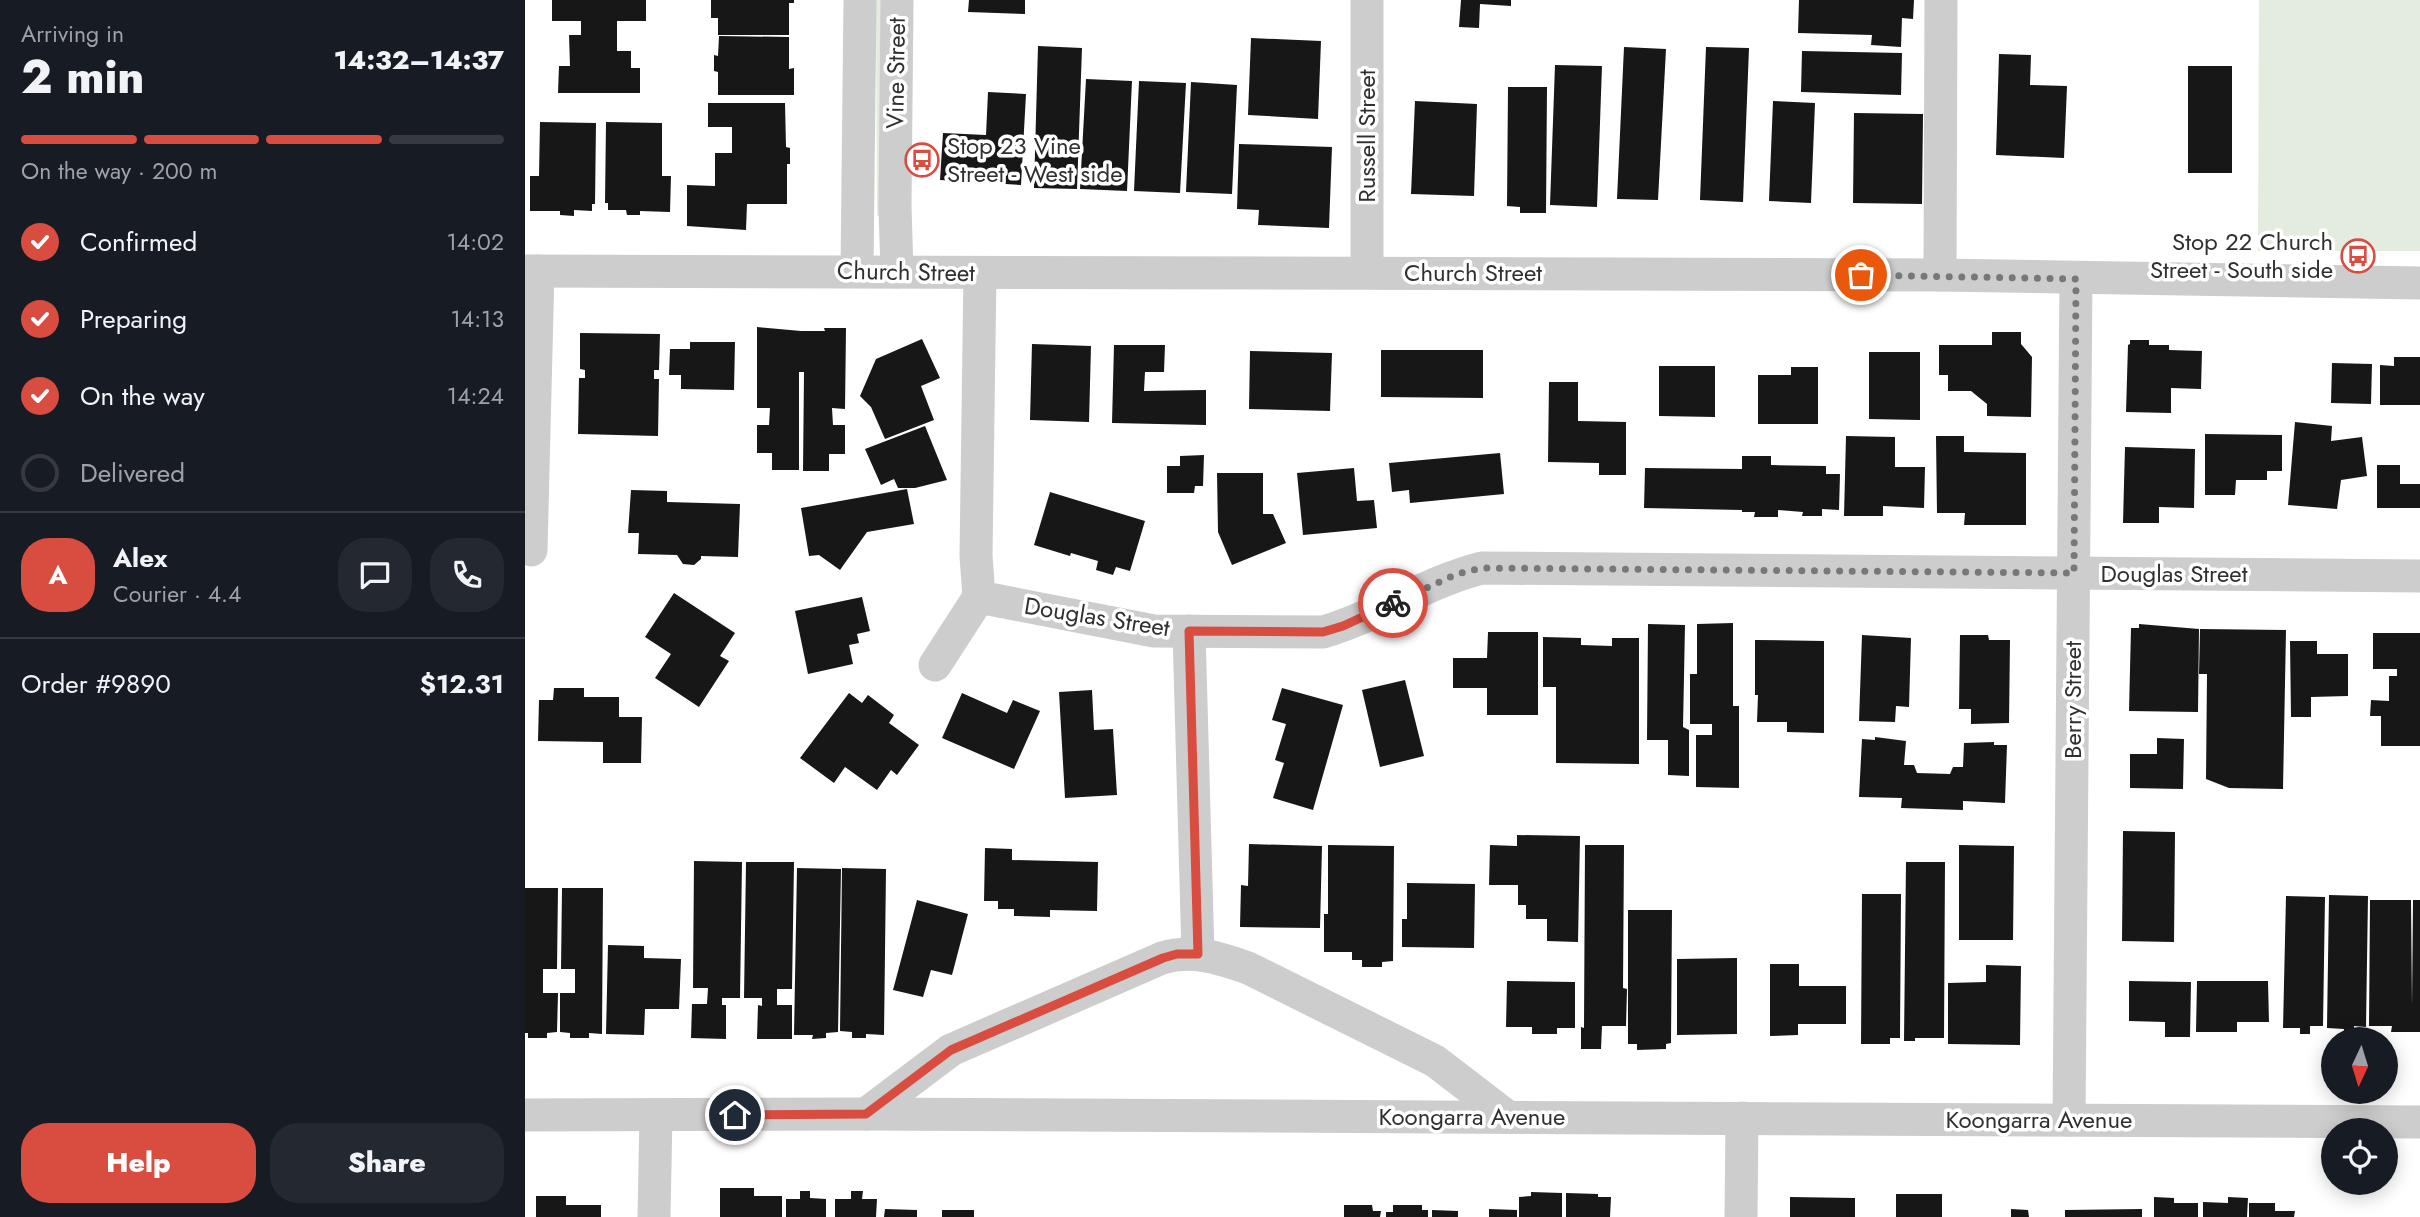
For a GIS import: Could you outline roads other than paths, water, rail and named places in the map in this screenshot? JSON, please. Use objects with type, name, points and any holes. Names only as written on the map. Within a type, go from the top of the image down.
[{"type":"street","name":"Vine Street","points":[[857,271],[860,0]]},
{"type":"street","name":"Vine Street","points":[[897,0],[897,272]]},
{"type":"street","name":"Russell Street","points":[[1367,0],[1367,272]]},
{"type":"street","points":[[1940,275],[1941,0]]},
{"type":"street","name":"Church Street","points":[[531,271],[1940,275],[2420,283]]},
{"type":"street","points":[[531,271],[531,550]]},
{"type":"street","points":[[935,665],[979,597],[976,556],[980,273]]},
{"type":"street","name":"Berry Street","points":[[2069,1120],[2076,279]]},
{"type":"street","name":"Douglas Street","points":[[979,597],[1154,631],[1323,632],[1343,626],[1457,574],[1482,568],[2420,576]]},
{"type":"street","points":[[1189,631],[1198,954]]},
{"type":"street","points":[[866,1114],[951,1050],[1163,958],[1177,954],[1198,954],[1248,968],[1435,1061],[1508,1117]]},
{"type":"street","name":"Koongarra Avenue","points":[[525,1115],[866,1114],[2420,1122]]},
{"type":"street","points":[[654,1217],[656,1115]]},
{"type":"street","points":[[1741,1217],[1742,1118]]},
{"type":"place","name":"Stop 23 Vine Street - West side","points":[[922,160]]},
{"type":"place","name":"Stop 22 Church Street - South side","points":[[2358,256]]}]
